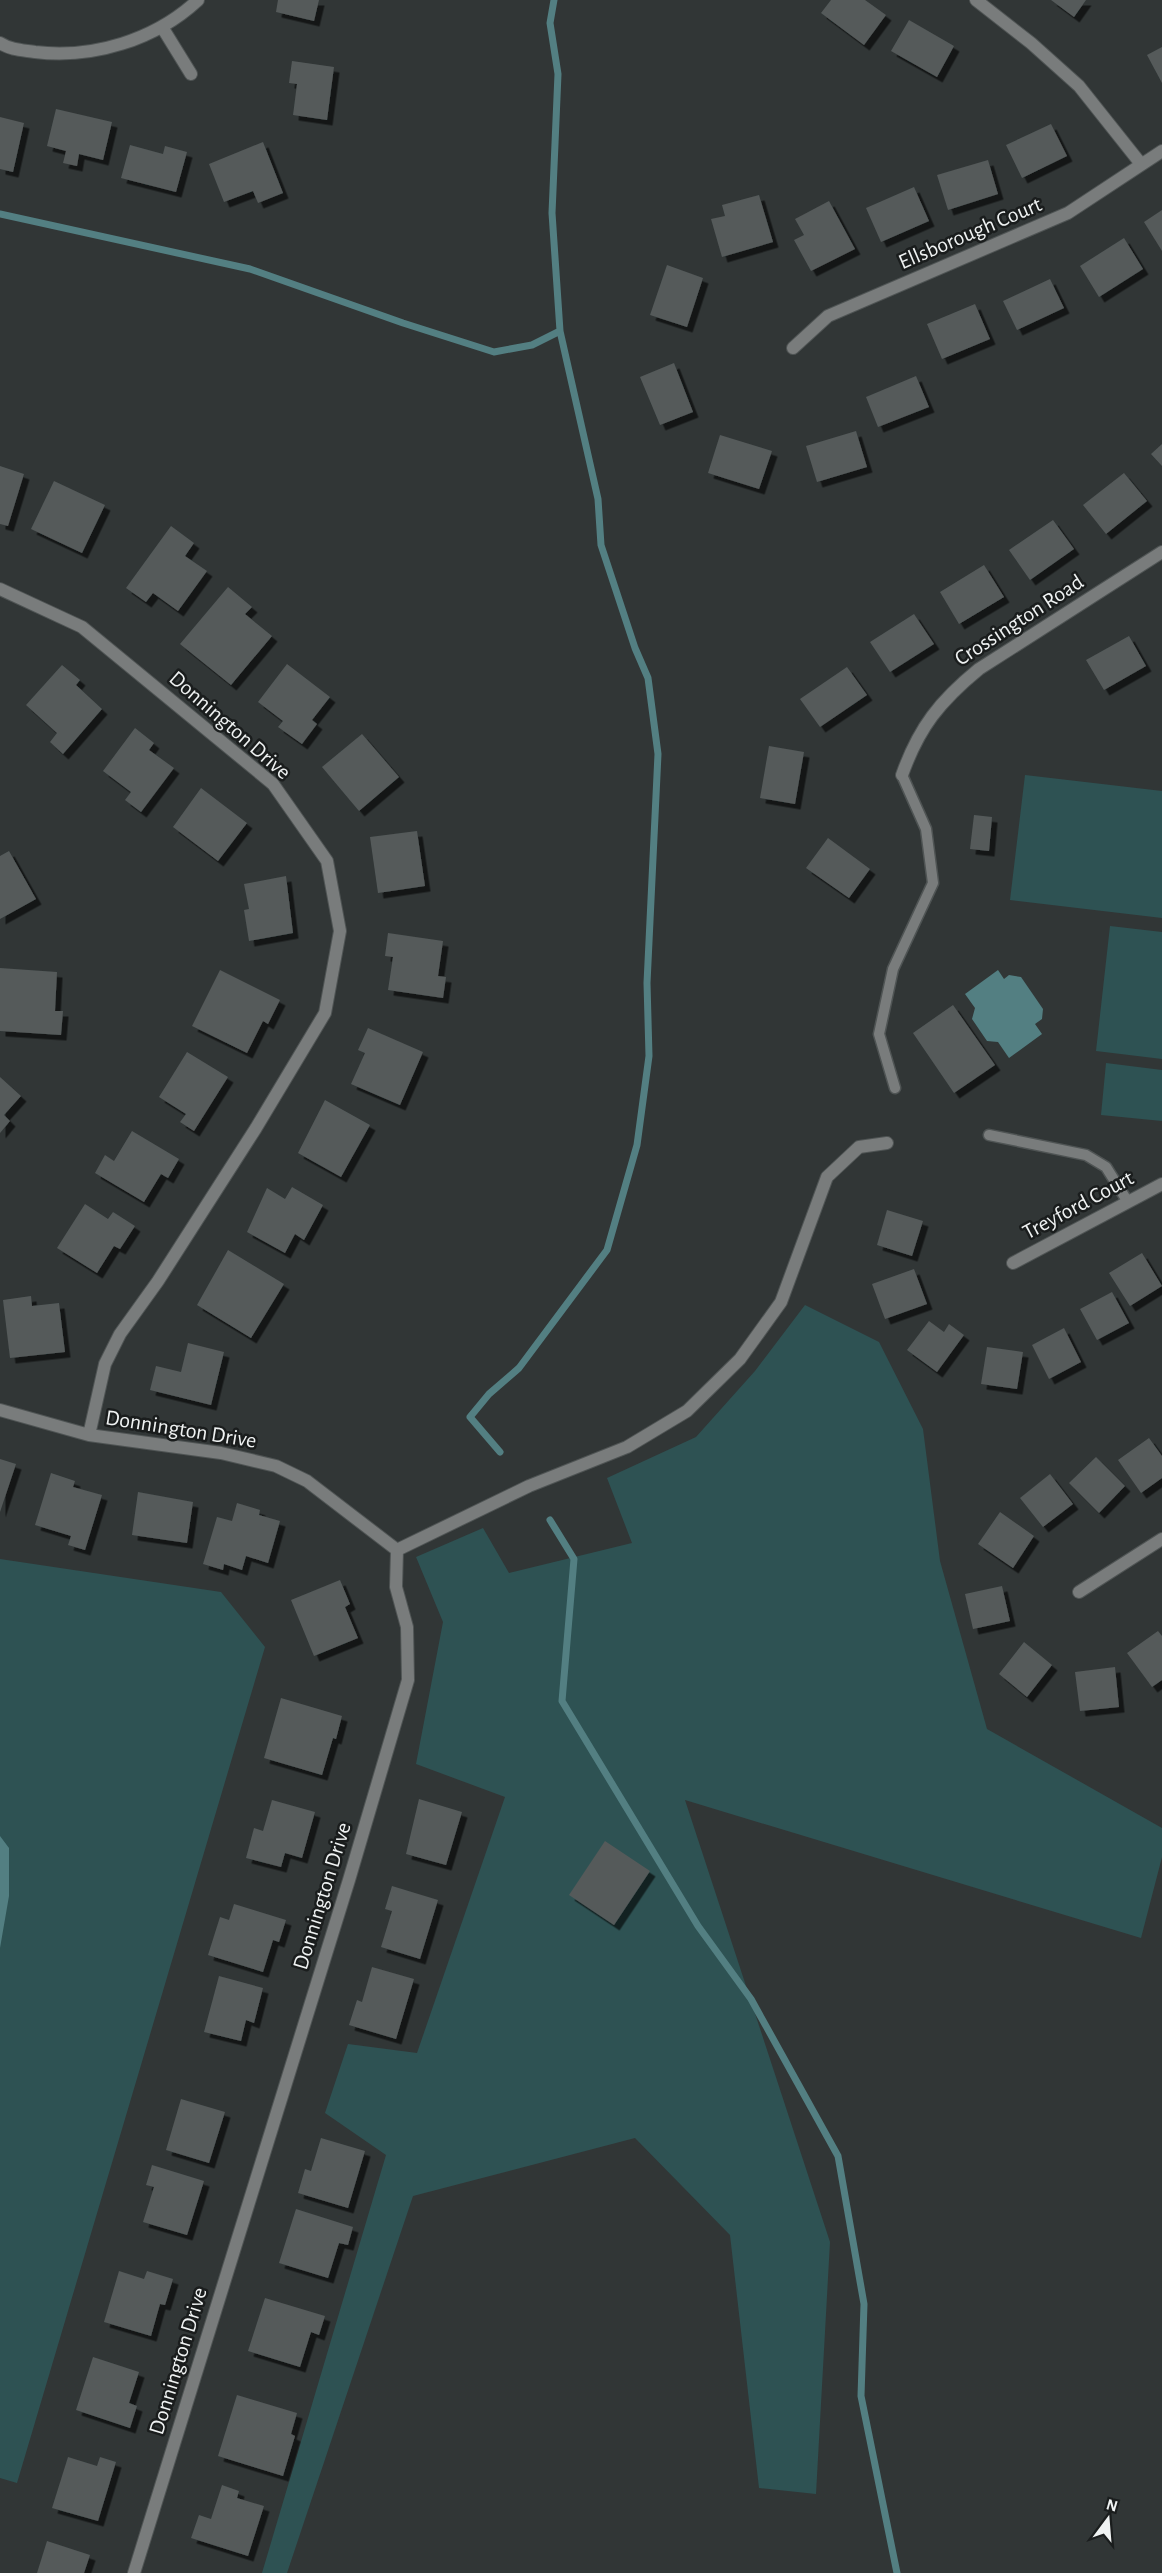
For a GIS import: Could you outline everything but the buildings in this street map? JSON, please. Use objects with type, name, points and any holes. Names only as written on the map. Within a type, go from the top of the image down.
[{"type":"street","points":[[0,43],[9,48],[61,55],[113,47],[162,27],[198,0]]},
{"type":"street","points":[[976,0],[1031,43],[1079,86],[1140,164]]},
{"type":"street","points":[[162,27],[191,74]]},
{"type":"street","name":"Ellsborough Court","points":[[793,348],[828,316],[1068,213],[1162,151]]},
{"type":"street","name":"Crossington Road","points":[[902,775],[914,742],[932,714],[954,690],[979,669],[1162,552]]},
{"type":"street","name":"Donnington Drive","points":[[0,589],[82,627],[273,784],[327,861],[340,931],[325,1013],[239,1155],[158,1281],[120,1334],[105,1364],[89,1435]]},
{"type":"street","points":[[397,1550],[528,1486],[627,1447],[687,1411],[740,1359],[781,1302],[827,1177],[859,1147],[887,1143]]},
{"type":"street","name":"Treyford Court","points":[[1014,1263],[1162,1184]]},
{"type":"street","name":"Donnington Drive","points":[[0,1410],[89,1435],[221,1453],[276,1466],[307,1481],[397,1550],[396,1587],[407,1627],[408,1680],[345,1892],[134,2573]]},
{"type":"street","points":[[1079,1592],[1162,1539]]},
{"type":"lane","points":[[895,1088],[879,1034],[893,969],[933,883],[926,829],[902,775]]},
{"type":"lane","points":[[989,1135],[1086,1155],[1106,1167],[1128,1202]]},
{"type":"shaded area","points":[[1025,775],[1162,791],[1162,918],[1010,900]]},
{"type":"shaded area","points":[[1110,926],[1162,932],[1162,1059],[1096,1051]]},
{"type":"shaded area","points":[[998,970],[1004,979],[1009,975],[1021,977],[1043,1009],[1042,1019],[1035,1024],[1042,1034],[1009,1058],[998,1042],[987,1041],[972,1019],[975,1008],[965,994]]},
{"type":"shaded area","points":[[1106,1063],[1162,1070],[1162,1121],[1101,1115]]},
{"type":"shaded area","points":[[805,1305],[879,1342],[923,1429],[940,1561],[987,1729],[1162,1828],[1162,1857],[1141,1938],[685,1800],[830,2242],[816,2494],[759,2488],[730,2235],[635,2138],[413,2196],[287,2573],[262,2573],[386,2155],[325,2113],[348,2044],[417,2053],[505,1797],[416,1764],[443,1622],[416,1557],[483,1528],[509,1573],[632,1543],[607,1478],[696,1437],[755,1371]]},
{"type":"shaded area","points":[[0,1559],[221,1592],[265,1647],[17,2483],[0,2478]]},
{"type":"shaded area","points":[[0,1836],[9,1848],[9,1896],[0,1948]]},
{"type":"waterway","points":[[500,1452],[470,1417],[489,1394],[519,1368],[607,1250],[637,1145],[649,1056],[647,983],[658,754],[648,678],[635,648],[601,545],[598,499],[560,331],[552,213],[558,74],[550,23],[554,0]]},
{"type":"waterway","points":[[0,214],[250,269],[403,323],[494,352],[532,345],[560,331]]},
{"type":"waterway","points":[[550,1520],[574,1559],[562,1701],[698,1926],[751,1999],[838,2156],[864,2304],[861,2396],[897,2573]]}]
